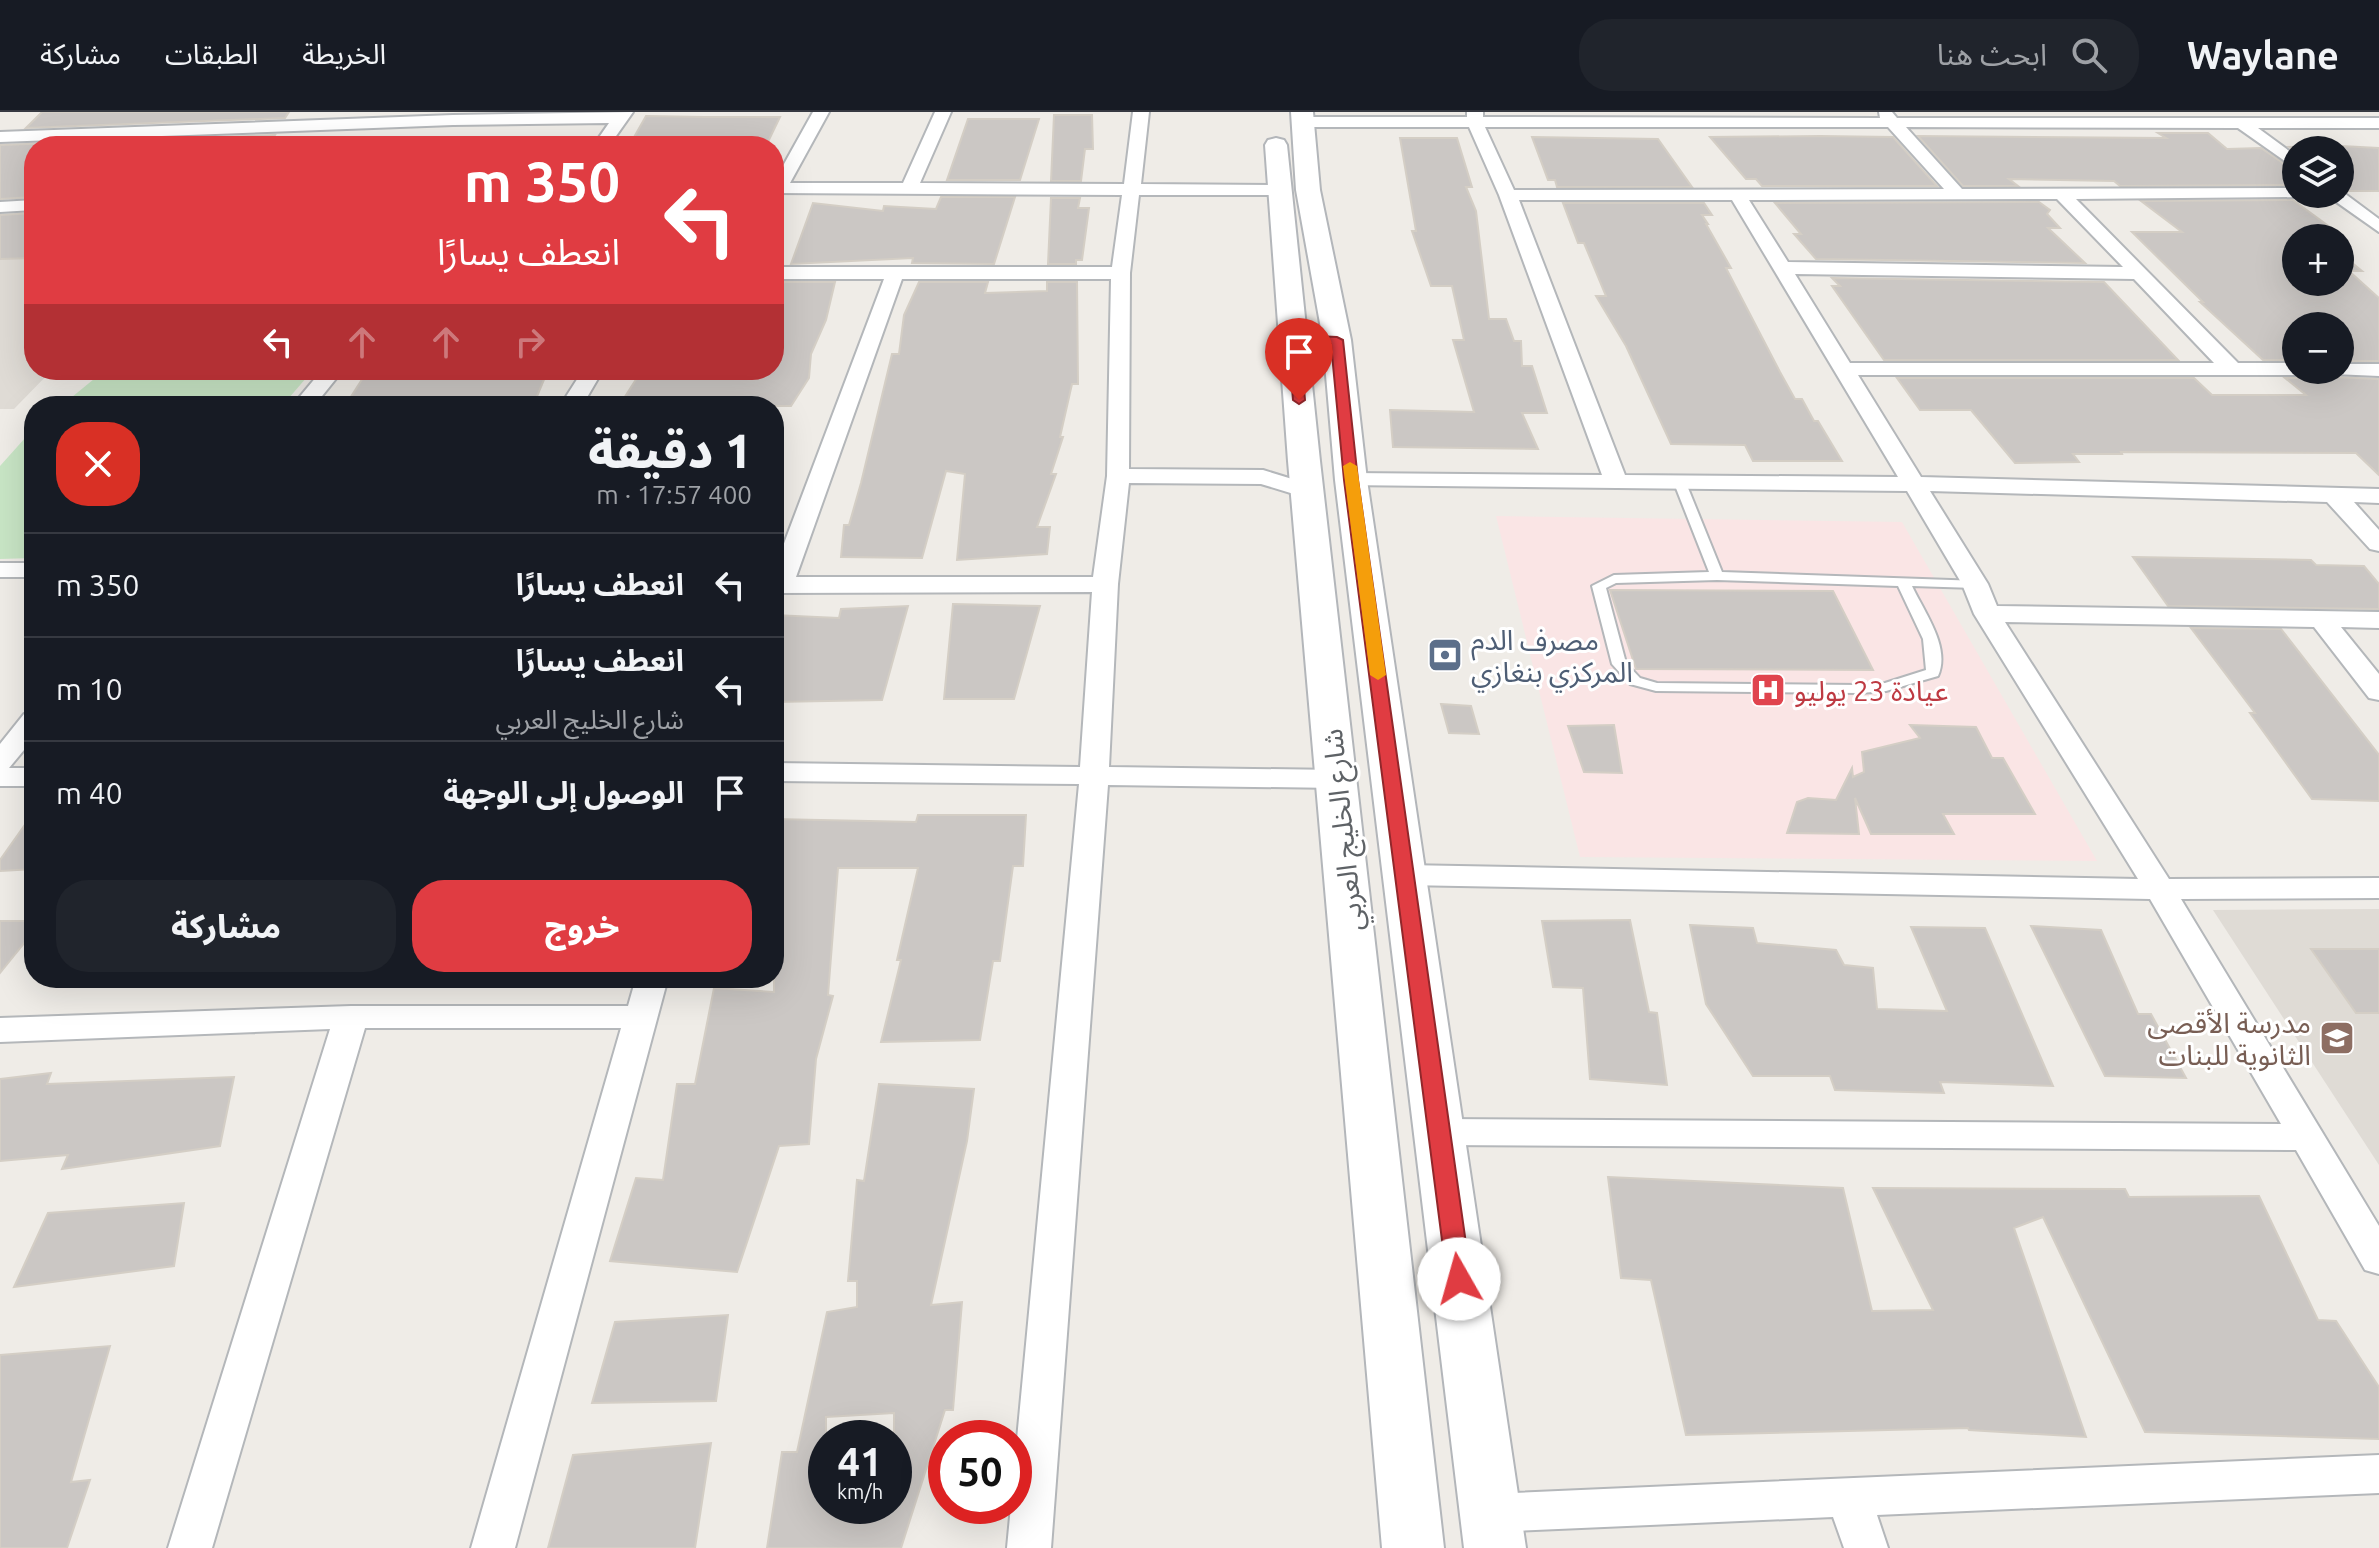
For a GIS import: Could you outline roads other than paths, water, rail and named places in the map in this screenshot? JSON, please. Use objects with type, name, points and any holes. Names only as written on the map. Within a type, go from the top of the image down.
[{"type":"main road","name":"شارع الخليج العربي","points":[[1293,115],[1279,190],[1413,1548]]},
{"type":"main road","name":"شارع الخليج العربي","points":[[1293,115],[1337,340],[1351,480],[1493,1531]]},
{"type":"main road","points":[[1294,339],[1337,340]]},
{"type":"street","points":[[784,176],[821,112]]},
{"type":"street","points":[[909,188],[943,112]]},
{"type":"street","points":[[1029,1548],[1094,776],[1105,584],[1118,476],[1121,273],[1141,112]]},
{"type":"street","points":[[4,130],[166,131],[456,116],[623,115]]},
{"type":"street","points":[[608,136],[623,115]]},
{"type":"street","points":[[1293,115],[2379,123]]},
{"type":"street","points":[[1475,117],[1508,195],[1616,482]]},
{"type":"street","points":[[1887,118],[1956,192]]},
{"type":"street","points":[[2239,121],[2282,153]]},
{"type":"street","points":[[161,136],[166,131]]},
{"type":"street","points":[[784,188],[1279,190]]},
{"type":"street","points":[[2061,193],[2231,368]]},
{"type":"street","points":[[1508,195],[2282,193]]},
{"type":"street","points":[[1737,194],[1975,584],[1987,614],[2160,889],[2379,1259]]},
{"type":"street","points":[[0,207],[24,206]]},
{"type":"street","points":[[2353,208],[2379,227]]},
{"type":"street","points":[[1782,268],[2136,273]]},
{"type":"street","points":[[784,273],[1121,273]]},
{"type":"street","points":[[784,566],[895,273]]},
{"type":"street","points":[[1844,369],[2282,369]]},
{"type":"street","points":[[2354,370],[2379,370]]},
{"type":"street","points":[[311,396],[325,380]]},
{"type":"street","points":[[1118,476],[1306,476]]},
{"type":"street","points":[[1351,480],[1915,484],[2379,496]]},
{"type":"street","points":[[2333,494],[2379,544]]},
{"type":"street","points":[[0,570],[24,570]]},
{"type":"street","points":[[784,585],[1105,584]]},
{"type":"street","points":[[1987,614],[2379,620]]},
{"type":"street","points":[[2321,619],[2379,692]]},
{"type":"street","points":[[0,762],[24,732]]},
{"type":"street","points":[[784,772],[1337,779]]},
{"type":"street","points":[[0,777],[24,777]]},
{"type":"street","points":[[1405,875],[2160,889],[2379,888]]},
{"type":"street","points":[[493,1548],[649,988]]},
{"type":"street","points":[[0,1030],[351,1017],[639,1017]]},
{"type":"street","points":[[190,1548],[351,1017]]},
{"type":"street","points":[[1440,1132],[2306,1137]]},
{"type":"street","points":[[1493,1531],[1849,1498],[2379,1474]]},
{"type":"street","points":[[1849,1498],[1866,1548]]},
{"type":"lane","points":[[1680,483],[1717,576]]},
{"type":"lane","points":[[1904,584],[1926,631],[1936,664],[1933,673],[1914,680],[1860,689],[1656,687],[1629,677],[1619,664],[1599,586],[1614,579],[1717,576],[1975,584]]},
{"type":"place","name":"مصرف الدم المركزي بنغازي","points":[[1445,655]]},
{"type":"place","name":"عيادة 23 يوليو","points":[[1768,690]]},
{"type":"place","name":"مدرسة الأقصى الثانوية للبنات","points":[[2337,1038]]}]
